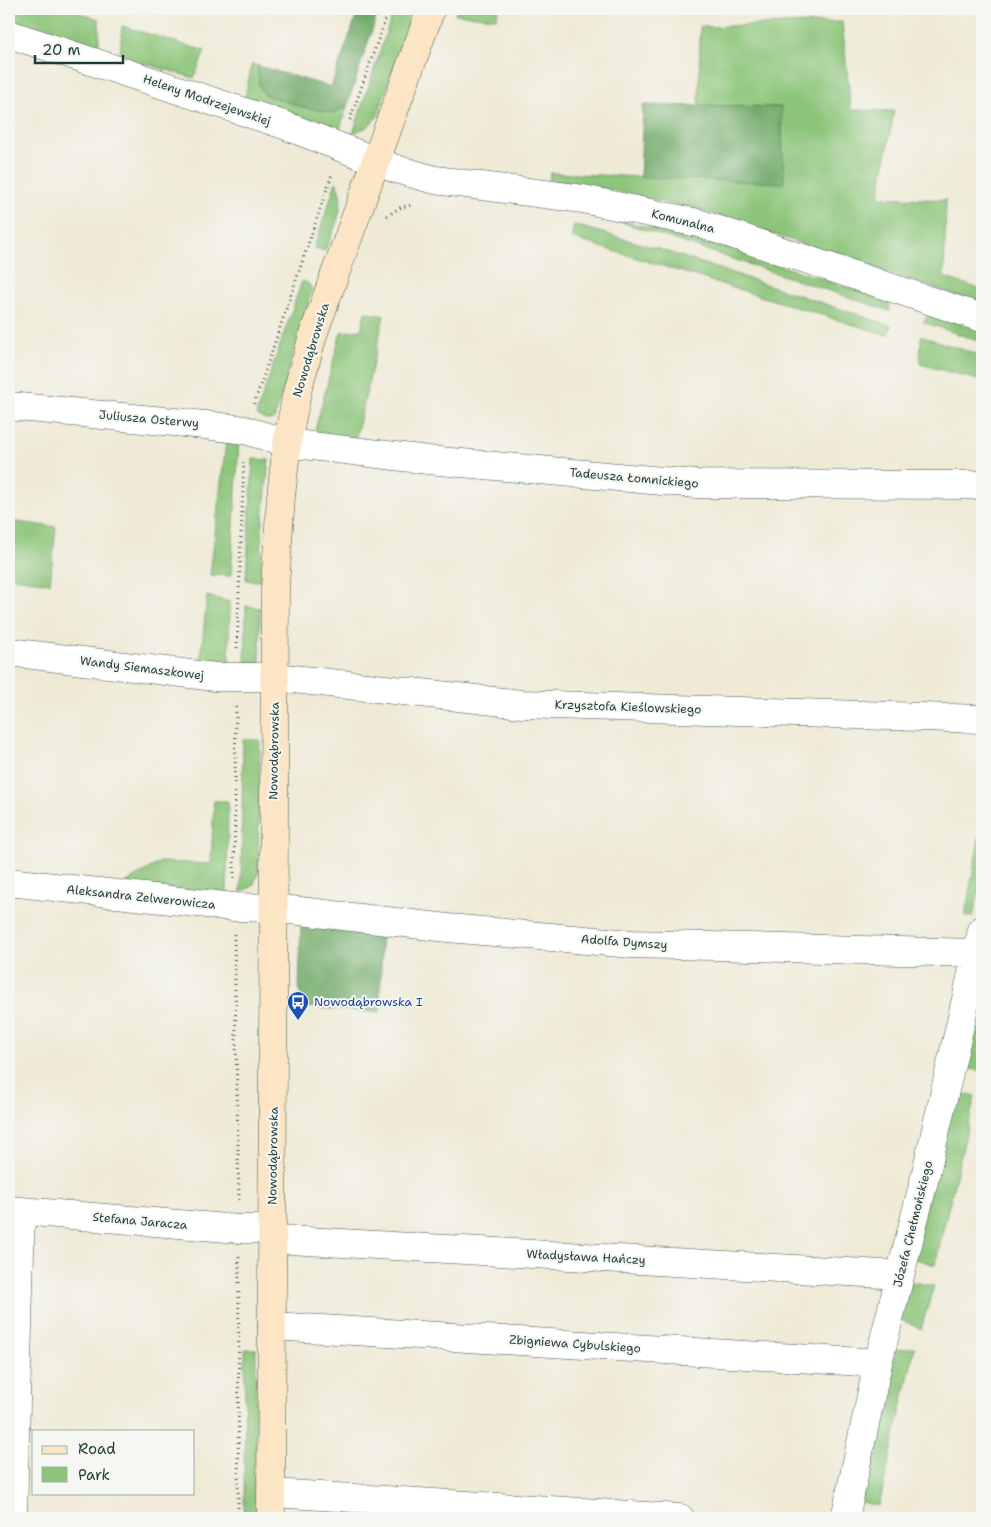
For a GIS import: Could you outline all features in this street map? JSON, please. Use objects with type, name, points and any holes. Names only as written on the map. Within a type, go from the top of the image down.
[{"type":"street","name":"Nowodąbrowska","points":[[272,1506],[275,587],[281,496],[287,443],[298,388],[314,332],[431,9]]},
{"type":"street","name":"Heleny Modrzejewskiej","points":[[9,34],[284,125],[375,163]]},
{"type":"street","name":"Komunalna","points":[[375,163],[435,180],[583,199],[698,223],[982,318]]},
{"type":"street","name":"Juliusza Osterwy","points":[[9,406],[245,430],[287,443]]},
{"type":"street","name":"Tadeusza Łomnickiego","points":[[287,443],[428,460],[696,484],[982,485]]},
{"type":"street","name":"Wandy Siemaszkowej","points":[[9,652],[214,677],[275,677]]},
{"type":"street","name":"Krzysztofa Kieślowskiego","points":[[275,677],[522,704],[982,719]]},
{"type":"street","name":"Aleksandra Zelwerowicza","points":[[9,882],[234,907],[273,908]]},
{"type":"street","name":"Adolfa Dymszy","points":[[273,908],[448,928],[632,944],[979,941]]},
{"type":"street","name":"Józefa Chełmońskiego","points":[[845,1518],[878,1363],[979,941]]},
{"type":"street","name":"Stefana Jaracza","points":[[15,1210],[239,1229],[272,1234]]},
{"type":"street","points":[[13,1518],[15,1210]]},
{"type":"street","name":"Władysława Hańczy","points":[[272,1234],[900,1275]]},
{"type":"street","name":"Zbigniewa Cybulskiego","points":[[272,1326],[878,1363]]},
{"type":"street","points":[[272,1506],[680,1518]]},
{"type":"path","points":[[386,217],[401,207],[415,204]]},
{"type":"green space","points":[[9,9],[67,9],[99,19],[99,49],[9,20]]},
{"type":"green space","points":[[359,9],[379,9],[347,106],[334,113],[306,108],[265,95],[259,85],[258,66],[331,87]]},
{"type":"green space","points":[[394,9],[414,9],[377,117],[367,127],[353,133]]},
{"type":"green space","points":[[457,9],[499,9],[496,18],[455,14]]},
{"type":"green space","points":[[842,22],[851,110],[894,111],[879,197],[946,200],[944,277],[982,290],[982,304],[713,214],[616,191],[549,180],[550,173],[784,183],[781,107],[699,105],[700,27]]},
{"type":"green space","points":[[122,26],[205,51],[194,78],[120,56]]},
{"type":"green space","points":[[252,64],[258,66],[257,73],[334,113],[347,106],[339,132],[245,97]]},
{"type":"green space","points":[[643,105],[781,107],[784,183],[640,177]]},
{"type":"green space","points":[[336,182],[341,199],[340,208],[336,225],[325,251],[314,248]]},
{"type":"green space","points":[[612,219],[696,238],[889,301],[890,311]]},
{"type":"green space","points":[[574,225],[656,248],[892,326],[887,335],[571,238]]},
{"type":"green space","points":[[302,281],[308,283],[312,289],[274,420],[266,420],[256,415]]},
{"type":"green space","points":[[365,312],[384,316],[355,441],[314,434],[341,332],[361,330]]},
{"type":"green space","points":[[929,314],[982,331],[982,342],[923,322]]},
{"type":"green space","points":[[921,336],[982,356],[982,381],[920,364]]},
{"type":"green space","points":[[227,433],[239,441],[231,576],[210,575]]},
{"type":"green space","points":[[253,459],[269,460],[262,530],[261,581],[246,580]]},
{"type":"green space","points":[[9,521],[56,527],[50,583],[9,577]]},
{"type":"green space","points":[[207,596],[230,602],[229,670],[200,668]]},
{"type":"green space","points":[[246,606],[260,608],[260,667],[245,668]]},
{"type":"green space","points":[[243,740],[260,740],[258,874],[253,886],[241,892]]},
{"type":"green space","points":[[214,801],[228,801],[227,894],[122,885],[160,862],[211,864]]},
{"type":"green space","points":[[982,822],[982,878],[973,917],[965,916]]},
{"type":"green space","points":[[301,919],[382,926],[380,1012],[304,1007],[299,987]]},
{"type":"green space","points":[[970,1028],[982,1030],[982,1071],[960,1067]]},
{"type":"green space","points":[[954,1093],[975,1096],[935,1265],[913,1258]]},
{"type":"green space","points":[[907,1281],[934,1286],[921,1329],[900,1319]]},
{"type":"green space","points":[[915,1347],[879,1506],[857,1501],[892,1351]]},
{"type":"green space","points":[[245,1349],[256,1349],[256,1518],[244,1518]]},
{"type":"place","name":"Nowodąbrowska I","points":[[298,1021]]}]
